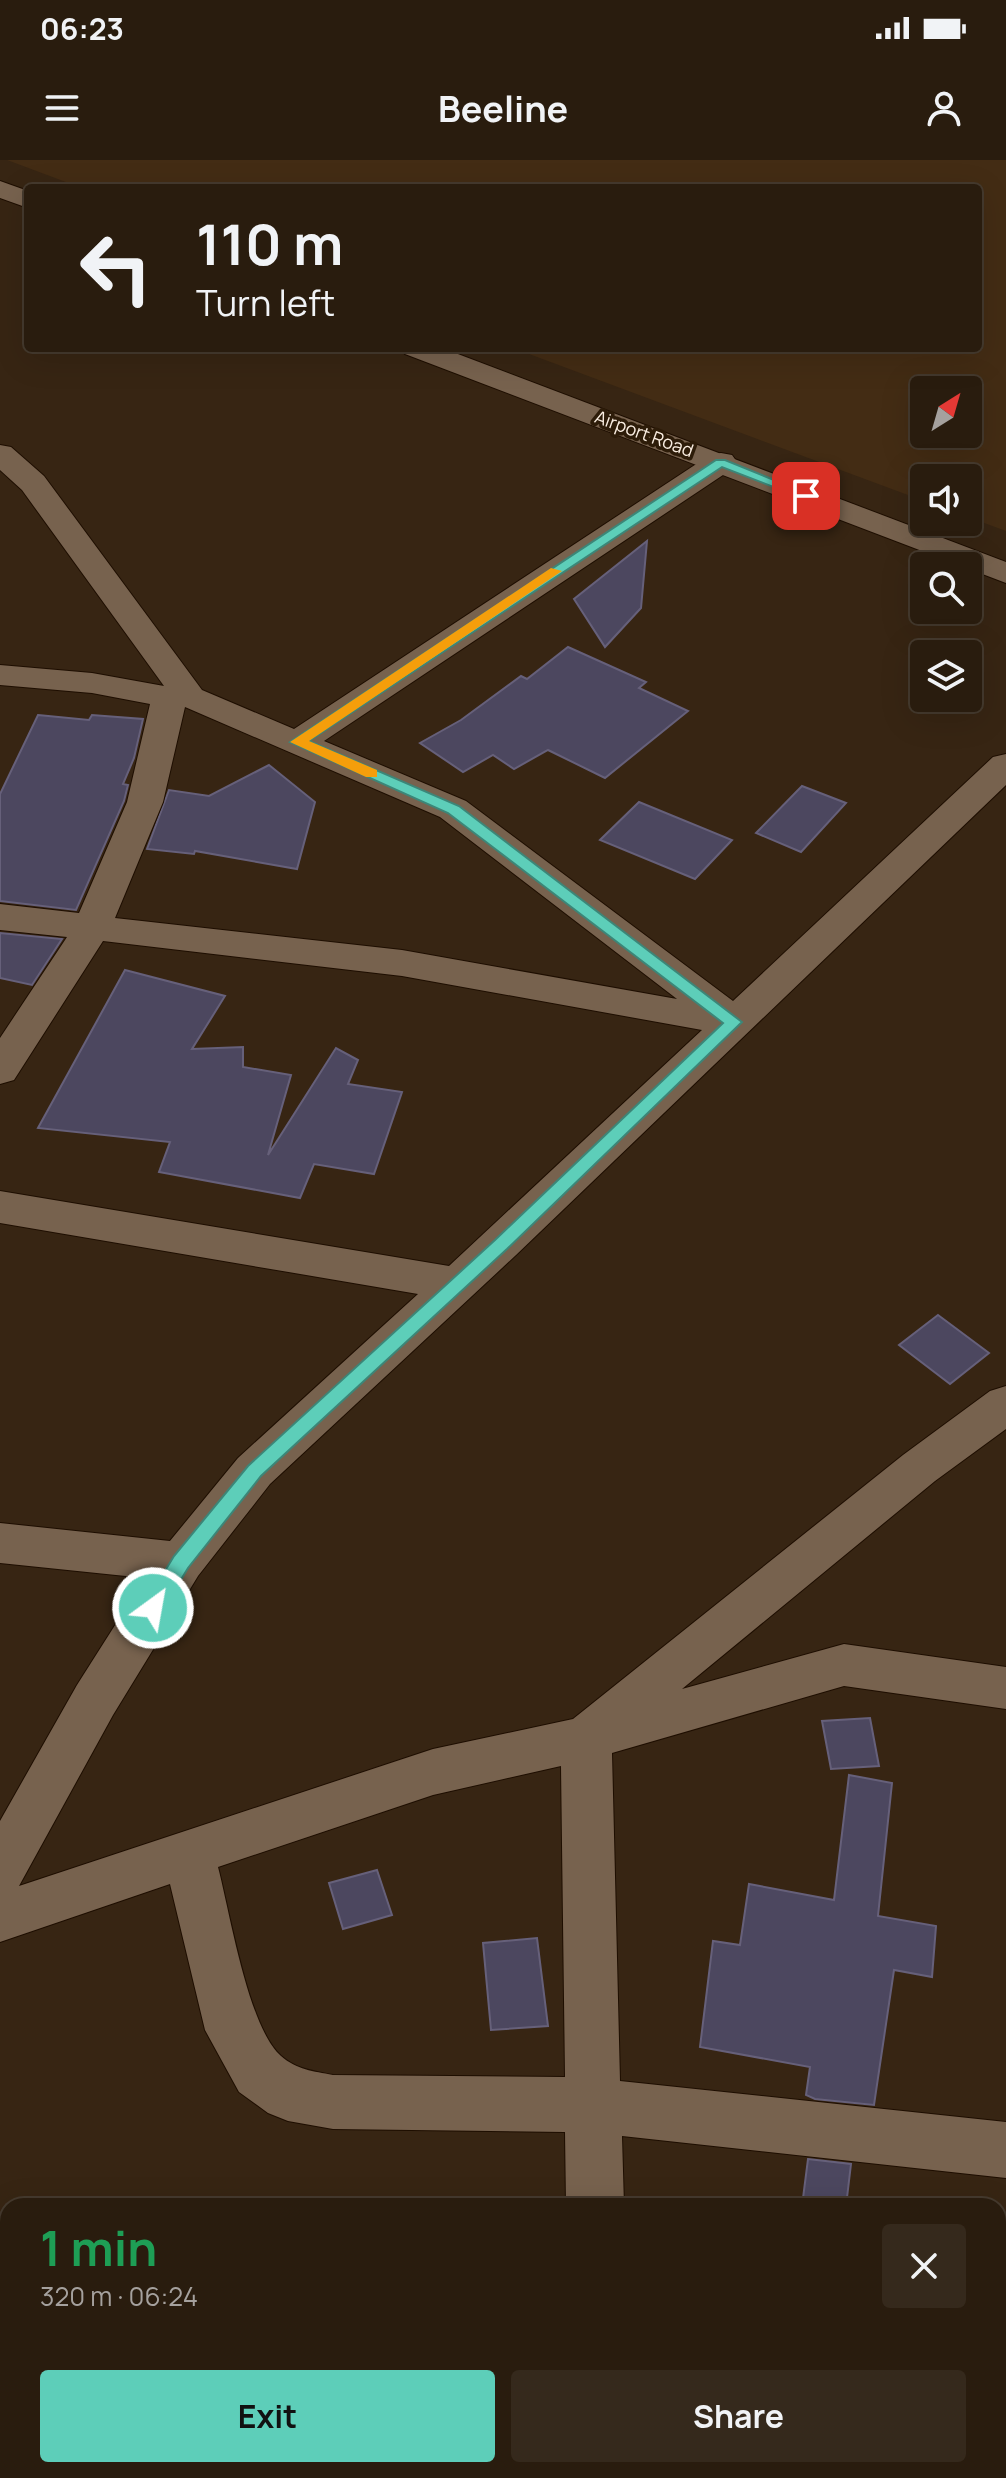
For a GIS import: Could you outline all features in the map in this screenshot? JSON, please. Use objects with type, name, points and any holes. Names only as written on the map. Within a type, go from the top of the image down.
[{"type":"street","points":[[0,189],[24,198]]},
{"type":"street","name":"Airport Road","points":[[426,352],[1006,573]]},
{"type":"street","points":[[0,454],[33,483],[180,697]]},
{"type":"street","points":[[298,742],[721,462]]},
{"type":"street","points":[[0,480],[33,483]]},
{"type":"street","points":[[0,675],[92,683],[180,697],[298,742],[453,809],[734,1022]]},
{"type":"street","points":[[0,1070],[91,930],[145,802],[180,697]]},
{"type":"street","points":[[0,1870],[95,1700],[181,1562],[254,1471],[1006,765]]},
{"type":"street","points":[[0,917],[91,930],[402,963],[734,1022]]},
{"type":"street","points":[[0,1207],[456,1284]]},
{"type":"street","points":[[586,1738],[919,1468],[1006,1404]]},
{"type":"street","points":[[0,1543],[181,1562]]},
{"type":"street","points":[[0,1917],[433,1772],[586,1738],[844,1665],[1006,1688]]},
{"type":"street","points":[[586,1738],[595,2198]]},
{"type":"street","points":[[189,1854],[232,2030],[259,2073],[288,2094],[333,2102],[592,2105],[1006,2150]]},
{"type":"shaded area","points":[[7,160],[1006,160],[1006,531],[982,522],[982,464],[910,464],[910,496],[524,352],[982,352],[982,184],[71,184]]},
{"type":"building","points":[[647,541],[641,608],[605,647],[574,599]]},
{"type":"building","points":[[568,647],[646,682],[639,688],[688,711],[605,778],[548,750],[514,769],[493,755],[463,772],[420,743],[461,720],[521,676],[527,679]]},
{"type":"building","points":[[38,715],[89,720],[92,715],[143,719],[134,758],[123,784],[128,785],[124,801],[76,910],[0,901],[0,794]]},
{"type":"building","points":[[269,765],[315,802],[297,869],[195,851],[194,854],[147,849],[169,790],[209,796]]},
{"type":"building","points":[[802,786],[846,803],[801,852],[756,833]]},
{"type":"building","points":[[639,802],[732,840],[695,879],[600,840]]},
{"type":"building","points":[[0,933],[62,939],[32,985],[0,978]]},
{"type":"building","points":[[125,970],[225,996],[192,1049],[243,1047],[243,1067],[291,1075],[268,1155],[336,1048],[358,1060],[348,1084],[402,1092],[374,1174],[314,1164],[300,1198],[159,1172],[170,1142],[38,1128]]},
{"type":"building","points":[[938,1315],[989,1353],[950,1384],[899,1345]]},
{"type":"building","points":[[870,1718],[879,1766],[831,1769],[822,1721]]},
{"type":"building","points":[[849,1775],[892,1783],[878,1916],[936,1926],[932,1977],[894,1970],[874,2105],[815,2099],[806,2095],[810,2067],[700,2047],[713,1941],[740,1945],[749,1884],[834,1900]]},
{"type":"building","points":[[377,1870],[392,1915],[343,1929],[329,1883]]},
{"type":"building","points":[[537,1938],[548,2026],[491,2030],[483,1943]]},
{"type":"building","points":[[808,2159],[851,2164],[847,2198],[803,2198]]},
{"type":"slow traffic","points":[[371,774],[298,742],[556,571]]},
{"type":"route","points":[[153,1608],[181,1562],[254,1471],[501,1244],[734,1022],[453,809],[298,742],[721,462],[806,496]]}]
